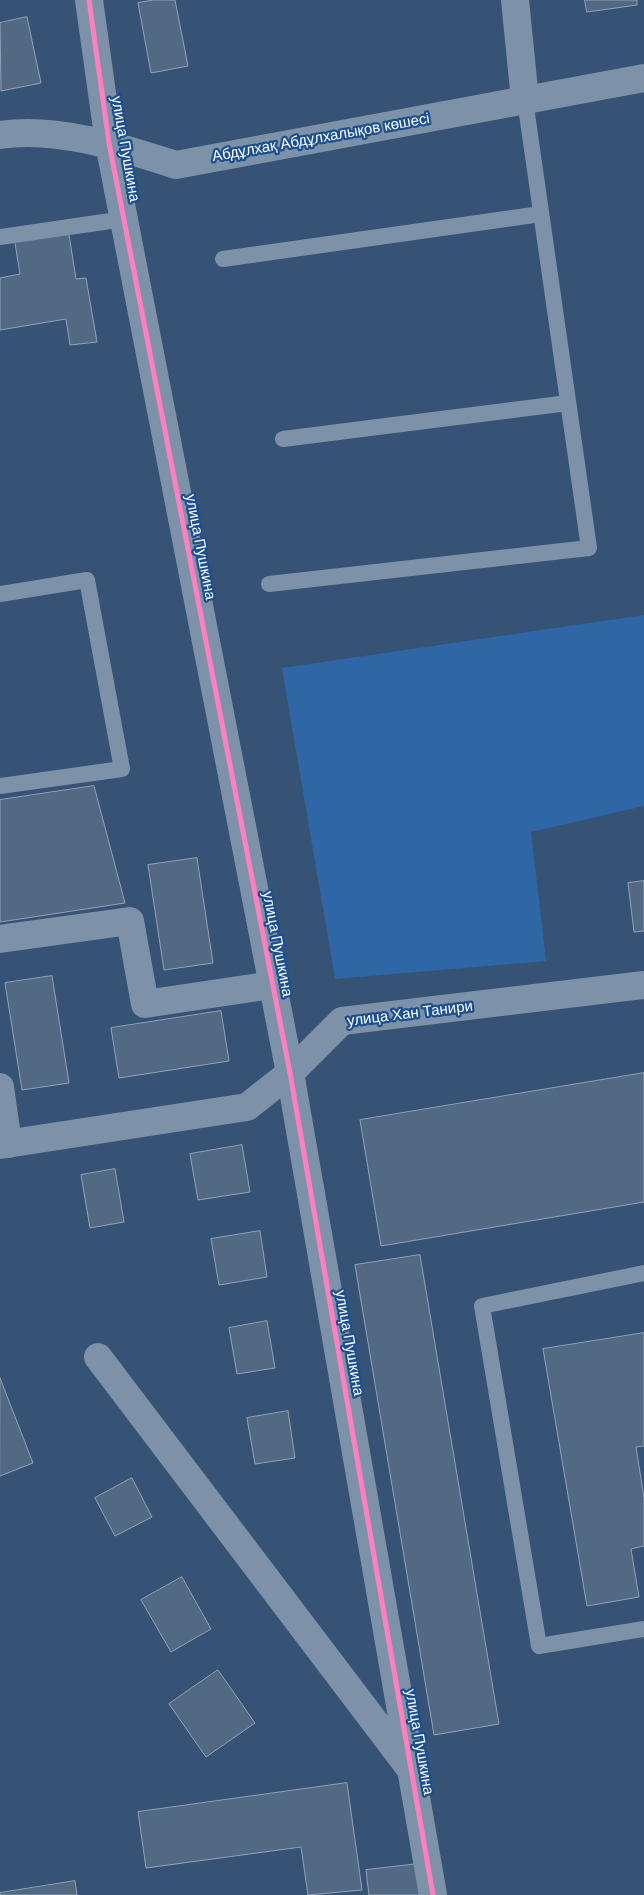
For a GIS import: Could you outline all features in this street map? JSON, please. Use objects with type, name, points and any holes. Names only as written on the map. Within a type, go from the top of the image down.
[{"type":"street","name":"улица Пушкина","points":[[89,0],[109,143],[290,1073],[433,1895]]},
{"type":"street","points":[[515,0],[525,100]]},
{"type":"street","name":"Абдұлхақ Абдұлхалықов көшесі","points":[[0,135],[22,132],[109,143],[176,164],[644,78]]},
{"type":"street","points":[[0,939],[130,921],[145,1004],[272,985]]},
{"type":"street","name":"улица Хан Танири","points":[[4,1145],[247,1107],[290,1073],[342,1021],[644,985]]},
{"type":"street","points":[[0,1087],[4,1145]]},
{"type":"street","name":"улица Пушкина","points":[[98,1357],[411,1770]]},
{"type":"lane","points":[[269,584],[589,548],[525,100]]},
{"type":"lane","points":[[223,259],[541,214]]},
{"type":"lane","points":[[0,237],[124,219]]},
{"type":"lane","points":[[283,439],[568,403]]},
{"type":"lane","points":[[0,594],[87,580],[122,769],[0,786]]},
{"type":"lane","points":[[644,1273],[482,1306],[539,1646],[644,1629]]},
{"type":"shaded area","points":[[644,615],[644,806],[531,832],[546,961],[335,979],[282,668]]},
{"type":"building","points":[[154,0],[175,0],[188,66],[151,73],[138,3]]},
{"type":"building","points":[[585,0],[637,0],[637,5],[587,12]]},
{"type":"building","points":[[27,17],[41,83],[1,91],[0,23]]},
{"type":"building","points":[[68,228],[76,279],[86,278],[97,342],[70,345],[66,319],[0,330],[0,278],[20,274],[14,237]]},
{"type":"building","points":[[94,786],[125,903],[0,922],[0,800]]},
{"type":"building","points":[[197,858],[213,963],[164,970],[148,865]]},
{"type":"building","points":[[644,881],[644,931],[634,932],[628,883]]},
{"type":"building","points":[[52,976],[69,1083],[22,1090],[5,983]]},
{"type":"building","points":[[221,1011],[229,1061],[119,1078],[111,1028]]},
{"type":"building","points":[[644,1073],[644,1202],[381,1246],[360,1120]]},
{"type":"building","points":[[242,1145],[250,1192],[198,1200],[190,1154]]},
{"type":"building","points":[[115,1169],[124,1222],[90,1228],[81,1175]]},
{"type":"building","points":[[260,1231],[267,1277],[219,1285],[211,1239]]},
{"type":"building","points":[[420,1255],[499,1724],[434,1735],[355,1265]]},
{"type":"building","points":[[267,1321],[275,1368],[237,1374],[229,1328]]},
{"type":"building","points":[[644,1333],[644,1446],[636,1447],[644,1498],[644,1546],[631,1549],[639,1597],[587,1606],[543,1349]]},
{"type":"building","points":[[0,1378],[33,1463],[0,1476]]},
{"type":"building","points":[[288,1411],[295,1458],[255,1464],[247,1418]]},
{"type":"building","points":[[132,1478],[152,1517],[115,1536],[95,1498]]},
{"type":"building","points":[[182,1577],[211,1629],[171,1652],[141,1600]]},
{"type":"building","points":[[218,1670],[255,1723],[206,1757],[169,1704]]},
{"type":"building","points":[[347,1783],[362,1890],[308,1895],[301,1847],[146,1868],[138,1812]]},
{"type":"building","points":[[418,1864],[422,1895],[369,1895],[366,1870]]},
{"type":"building","points":[[75,1881],[77,1895],[0,1895],[0,1893]]},
{"type":"cycle path","points":[[89,0],[109,143],[290,1073],[433,1895]]}]
